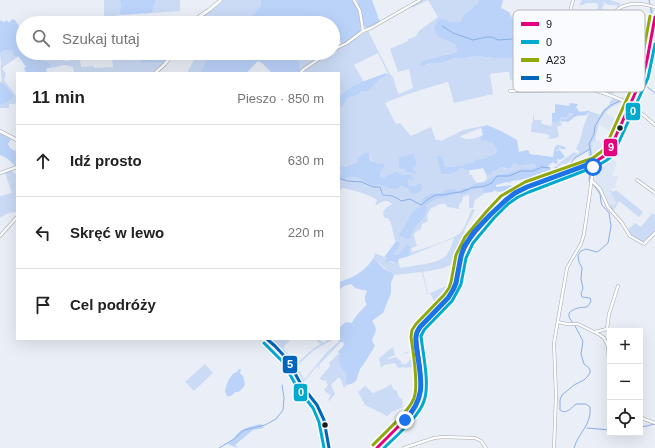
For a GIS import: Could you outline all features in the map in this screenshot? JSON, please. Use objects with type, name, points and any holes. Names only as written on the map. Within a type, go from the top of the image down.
[{"type":"main road","points":[[645,67],[655,17]]},
{"type":"main road","points":[[377,448],[416,406],[421,390],[421,380],[416,334],[420,327],[448,298],[453,290],[456,283],[461,256],[468,240],[490,215],[515,193],[527,187],[592,164],[604,156],[609,151],[636,92]]},
{"type":"street","points":[[200,16],[221,0]]},
{"type":"street","points":[[354,0],[360,11],[363,31]]},
{"type":"street","points":[[340,46],[363,31],[420,0]]},
{"type":"street","points":[[570,10],[573,0]]},
{"type":"street","points":[[618,10],[624,6],[640,3],[652,6]]},
{"type":"street","points":[[651,41],[655,42]]},
{"type":"street","points":[[156,72],[168,60]]},
{"type":"street","points":[[301,72],[317,60]]},
{"type":"street","points":[[600,92],[619,98],[626,102],[655,125]]},
{"type":"street","points":[[0,131],[16,139]]},
{"type":"street","points":[[551,448],[554,446],[556,395],[554,343],[567,268],[581,244],[584,234],[593,167],[592,164]]},
{"type":"street","points":[[0,173],[16,167]]},
{"type":"street","points":[[637,180],[655,193]]},
{"type":"street","points":[[591,182],[600,189],[608,207],[622,223],[630,236],[644,244],[655,233]]},
{"type":"street","points":[[0,236],[16,218]]},
{"type":"street","points":[[595,332],[607,329],[609,314],[618,286]]},
{"type":"street","points":[[558,322],[577,324],[604,338],[608,346],[609,364]]},
{"type":"street","points":[[268,340],[287,359],[302,386],[317,405],[324,420],[330,448]]},
{"type":"street","points":[[643,418],[654,423]]},
{"type":"street","points":[[404,448],[434,438],[443,437],[475,438],[481,440],[486,448]]},
{"type":"shaded area","points":[[104,0],[120,0],[121,7],[119,12],[121,15],[104,16]]},
{"type":"shaded area","points":[[120,0],[156,0],[152,13],[121,15],[119,12],[121,7]]},
{"type":"shaded area","points":[[156,0],[180,0],[180,11],[152,13]]},
{"type":"shaded area","points":[[224,0],[261,0],[261,5],[254,14],[249,16],[202,16]]},
{"type":"shaded area","points":[[261,0],[353,0],[360,18],[361,30],[342,45],[340,42],[340,16],[249,16],[254,14],[261,5]]},
{"type":"shaded area","points":[[357,0],[372,0],[380,22],[367,29],[364,26]]},
{"type":"shaded area","points":[[422,0],[428,0],[412,8],[412,6]]},
{"type":"shaded area","points":[[428,0],[479,0],[479,2],[464,15],[460,22],[439,19],[439,38],[453,44],[457,49],[457,52],[425,60],[427,65],[431,63],[442,63],[454,58],[476,56],[507,58],[513,60],[513,80],[510,80],[509,72],[490,74],[493,94],[454,103],[448,82],[416,91],[385,103],[396,124],[400,123],[411,136],[431,127],[436,140],[441,141],[463,130],[482,126],[481,128],[460,137],[470,139],[481,136],[480,139],[486,139],[490,143],[492,142],[497,150],[491,157],[487,157],[471,164],[445,167],[439,163],[441,174],[446,175],[461,168],[470,169],[469,175],[472,175],[477,183],[470,187],[483,189],[485,193],[475,200],[473,208],[469,208],[469,195],[467,195],[463,197],[462,202],[459,204],[459,209],[447,207],[446,204],[431,208],[427,215],[428,221],[422,224],[421,229],[414,234],[417,246],[412,248],[411,252],[438,244],[458,235],[464,227],[472,209],[475,210],[464,231],[465,232],[469,233],[486,213],[487,214],[472,231],[464,244],[460,253],[452,288],[436,308],[434,307],[436,305],[430,293],[451,284],[456,265],[454,263],[444,268],[423,272],[428,294],[426,295],[427,293],[422,272],[394,275],[373,259],[375,253],[384,257],[385,255],[387,258],[386,262],[390,261],[393,263],[398,260],[400,268],[434,262],[443,258],[447,254],[454,238],[409,256],[410,247],[392,255],[397,250],[398,240],[395,241],[391,223],[388,218],[384,218],[383,212],[392,204],[386,201],[375,206],[377,200],[369,196],[343,188],[340,190],[340,180],[342,181],[350,176],[357,177],[368,183],[385,186],[391,190],[401,186],[409,189],[417,185],[410,186],[408,184],[410,179],[408,174],[402,175],[392,173],[384,178],[380,178],[381,171],[385,166],[384,164],[374,162],[369,153],[358,159],[357,162],[346,167],[340,166],[340,107],[344,105],[348,98],[357,95],[362,91],[367,92],[378,80],[388,74],[378,53],[354,65],[364,82],[354,85],[340,94],[340,72],[302,72],[319,60],[340,60],[340,48],[368,31],[390,74],[393,77],[399,94],[413,88],[409,69],[398,72],[390,49],[408,41],[408,39],[415,37],[420,30],[438,17]]},
{"type":"shaded area","points":[[479,0],[503,0],[501,8],[509,12],[513,19],[513,60],[507,58],[476,56],[454,58],[442,63],[431,63],[421,66],[420,64],[425,60],[457,52],[457,49],[453,44],[439,38],[434,29],[439,18],[452,22],[460,22],[464,15],[479,2]]},
{"type":"shaded area","points":[[582,0],[610,0],[620,3],[619,7],[615,5],[608,5],[604,2],[603,3],[605,5],[602,9],[604,10],[598,10],[597,3],[585,3],[584,5],[579,5]]},
{"type":"shaded area","points":[[650,8],[654,10],[651,21],[645,29],[645,24],[650,14]]},
{"type":"shaded area","points":[[6,19],[10,22],[13,19],[16,21],[16,58],[11,50],[5,50],[1,52],[0,61],[0,21],[6,21]]},
{"type":"shaded area","points":[[11,50],[16,58],[2,68],[6,74],[4,80],[16,96],[15,104],[9,104],[9,108],[0,108],[0,105],[14,96],[1,82],[1,52]]},
{"type":"shaded area","points":[[21,60],[41,60],[43,62],[44,61],[51,64],[51,68],[46,69],[47,72],[26,72],[24,68],[26,67]]},
{"type":"shaded area","points":[[41,60],[80,60],[81,67],[94,66],[94,68],[113,67],[112,60],[140,60],[142,63],[164,62],[153,72],[74,72],[73,67],[65,65],[51,68],[51,64]]},
{"type":"shaded area","points":[[167,60],[164,62],[142,63],[140,61]]},
{"type":"shaded area","points":[[194,60],[207,60],[201,72],[188,72]]},
{"type":"shaded area","points":[[207,60],[298,60],[301,70],[300,72],[271,72],[258,61],[248,72],[201,72]]},
{"type":"shaded area","points":[[298,60],[316,60],[301,70]]},
{"type":"shaded area","points":[[386,73],[387,75],[378,80],[367,92],[362,91],[357,95],[348,98],[344,105],[340,107],[340,94],[354,85]]},
{"type":"shaded area","points":[[1,82],[14,96],[9,101],[0,105],[0,83]]},
{"type":"shaded area","points":[[606,92],[614,92],[613,95]]},
{"type":"shaded area","points":[[627,92],[634,92],[629,102],[621,98]]},
{"type":"shaded area","points":[[613,98],[622,102],[608,110],[598,124],[596,140],[595,142],[593,141],[592,146],[594,159],[589,162],[588,152],[590,150],[577,156],[566,164],[557,167],[570,165],[571,167],[568,170],[560,171],[556,169],[555,167],[574,152],[578,154],[579,151],[576,149],[589,112],[600,115],[610,104],[609,103]]},
{"type":"shaded area","points":[[570,103],[578,104],[576,108],[578,111],[590,112],[585,115],[576,116],[568,122],[561,122],[562,119],[565,120],[573,115],[572,113],[569,113],[566,118],[562,117],[559,119],[560,121],[557,121],[556,123],[552,122],[552,113],[555,113],[555,104],[569,106]]},
{"type":"shaded area","points":[[569,112],[574,115],[560,121],[562,125],[557,127],[559,136],[556,138],[548,139],[550,136],[547,134],[531,132],[533,115],[534,120],[541,120],[542,124],[551,126],[552,122],[554,123],[562,116],[566,118]]},
{"type":"shaded area","points":[[605,112],[620,122],[617,129],[613,133],[598,124]]},
{"type":"shaded area","points":[[487,125],[517,140],[519,152],[527,150],[530,154],[553,157],[555,147],[558,145],[565,147],[566,149],[557,147],[560,149],[556,151],[560,150],[565,157],[560,160],[558,159],[556,164],[553,162],[549,165],[548,166],[551,170],[542,172],[542,177],[539,180],[527,185],[525,179],[496,185],[496,187],[511,185],[512,188],[511,190],[498,192],[494,190],[493,192],[485,193],[481,188],[472,190],[469,187],[477,183],[484,182],[495,176],[520,169],[531,169],[536,167],[534,163],[520,166],[514,163],[511,168],[499,168],[490,175],[486,174],[483,168],[466,170],[461,168],[451,173],[441,174],[437,157],[439,155],[442,158],[445,167],[452,167],[474,163],[475,160],[486,158],[495,154],[497,150],[492,142],[490,143],[486,140],[482,141],[480,139],[483,135],[481,127]]},
{"type":"shaded area","points":[[0,133],[11,139],[8,144],[10,148],[15,151],[16,150],[16,167],[8,159],[0,155]]},
{"type":"shaded area","points":[[596,140],[609,145],[606,151],[596,159],[593,158],[591,147],[593,141],[595,142]]},
{"type":"shaded area","points":[[365,153],[369,153],[370,160],[384,164],[385,166],[381,171],[380,178],[384,178],[387,175],[397,172],[402,175],[408,174],[411,175],[414,180],[412,181],[410,179],[408,184],[410,186],[417,185],[419,183],[421,184],[422,190],[412,194],[410,193],[409,189],[401,186],[396,189],[392,189],[381,185],[369,184],[357,177],[346,178],[344,181],[340,180],[340,166],[346,167],[357,162],[358,158]]},
{"type":"shaded area","points":[[414,154],[416,162],[416,167],[414,166],[413,169],[416,172],[415,173],[406,172],[404,168],[401,169],[399,167],[399,158]]},
{"type":"shaded area","points":[[609,156],[617,163],[612,175],[618,177],[614,189],[612,188],[610,191],[616,203],[611,208],[601,188],[594,180],[596,166]]},
{"type":"shaded area","points":[[534,162],[536,167],[531,170],[493,176],[487,179],[486,174],[496,171],[498,168],[511,168],[514,163],[520,166]]},
{"type":"shaded area","points":[[12,170],[16,174],[16,212],[8,213],[0,218],[0,196],[12,193],[5,173]]},
{"type":"shaded area","points":[[463,188],[469,188],[470,190],[469,192],[461,195],[460,193],[434,200],[426,205],[427,209],[425,215],[414,229],[411,237],[408,239],[399,235],[413,211],[420,207],[425,197],[431,194],[442,193],[447,189],[459,191]]},
{"type":"shaded area","points":[[611,190],[613,192],[616,190],[643,212],[639,217],[619,201],[614,210],[611,208],[610,206],[612,204],[614,206],[616,203],[610,191]]},
{"type":"shaded area","points":[[652,213],[655,215],[655,232],[643,242],[631,235],[628,229],[635,223],[641,227]]},
{"type":"shaded area","points":[[397,240],[400,243],[393,255],[401,252],[408,244],[410,247],[409,256],[399,259],[397,263],[390,261],[385,263],[387,258],[385,256]]},
{"type":"shaded area","points":[[373,259],[394,275],[391,283],[391,293],[383,313],[372,321],[376,329],[372,341],[375,346],[360,369],[356,381],[347,385],[345,383],[347,374],[340,365],[340,354],[338,352],[344,345],[343,342],[338,343],[338,340],[340,340],[340,327],[346,322],[352,323],[367,304],[365,301],[365,296],[367,291],[355,288],[351,284],[340,289],[340,282],[358,274]]},
{"type":"shaded area","points":[[415,337],[419,379],[416,366],[398,368],[395,363],[384,365],[381,368],[379,358],[393,347],[395,355],[388,358],[389,359],[395,357],[400,360],[402,364],[406,364],[412,358],[414,359],[413,354],[410,352],[404,353],[415,350]]},
{"type":"shaded area","points":[[270,340],[290,340],[283,348],[296,364],[314,348],[321,344],[316,340],[324,343],[327,340],[332,340],[314,350],[297,366],[304,380],[325,354],[338,342],[340,343],[319,365],[320,369],[317,366],[303,383],[295,368],[296,365],[293,365],[281,349],[282,347],[280,348]]},
{"type":"shaded area","points":[[339,353],[344,371],[347,374],[345,383],[347,385],[344,388],[340,378],[338,378],[331,385],[335,394],[329,401],[328,400],[331,396],[324,390],[328,385],[326,383],[327,381],[319,379],[330,366],[329,363]]},
{"type":"shaded area","points":[[205,364],[213,373],[194,391],[185,382]]},
{"type":"shaded area","points":[[239,369],[241,369],[240,373],[243,376],[245,384],[238,392],[227,396],[225,391],[228,381]]},
{"type":"shaded area","points":[[391,384],[394,390],[396,390],[400,399],[402,398],[403,407],[387,416],[365,405],[358,392],[365,386],[373,393]]},
{"type":"shaded area","points":[[261,424],[264,428],[253,430],[235,445],[239,448],[227,444],[242,430]]},
{"type":"waterway","points":[[645,25],[651,15],[649,0]]},
{"type":"waterway","points":[[442,26],[453,33],[473,40],[487,37],[492,37],[498,40],[513,39]]},
{"type":"waterway","points":[[645,85],[655,93]]},
{"type":"waterway","points":[[623,100],[627,96],[628,92]]},
{"type":"waterway","points":[[590,163],[591,154],[589,144],[594,134],[595,126],[604,111],[611,105],[620,101]]},
{"type":"waterway","points":[[555,168],[569,165],[575,158],[590,149]]},
{"type":"waterway","points":[[590,166],[590,182]]},
{"type":"waterway","points":[[340,178],[347,181],[362,182],[373,187],[380,187],[384,195],[392,196],[401,201],[410,199],[421,205],[435,195],[461,192],[474,187],[482,187],[492,183],[497,176],[509,176],[521,171],[533,171],[542,167],[550,168]]},
{"type":"waterway","points":[[573,323],[569,317],[569,313],[577,308],[587,307],[591,301],[590,298],[582,297],[581,294],[583,288],[581,279],[582,268],[578,255],[581,251],[586,249],[597,252],[608,243],[611,226],[609,213],[602,205],[600,194],[593,184]]},
{"type":"waterway","points":[[574,448],[578,438],[587,424],[590,413],[590,407],[586,404],[576,404],[564,412],[560,410],[560,400],[562,395],[574,385],[584,380],[590,373],[590,370],[584,364],[581,354],[583,341],[575,326]]},
{"type":"waterway","points":[[219,448],[234,439],[244,430],[265,425],[276,419],[283,410],[284,398],[282,385]]},
{"type":"waterway","points":[[643,427],[654,424]]},
{"type":"waterway","points":[[587,428],[607,430]]},
{"type":"transit line","name":"A23","points":[[645,43],[650,16]]},
{"type":"transit line","name":"9","points":[[645,68],[655,17]]},
{"type":"transit line","name":"0","points":[[645,85],[648,78],[655,44]]},
{"type":"transit line","name":"A23","points":[[373,445],[402,416],[414,398],[416,377],[411,337],[412,330],[449,288],[456,255],[465,237],[501,196],[525,182],[593,158],[601,152],[605,148],[630,92]]},
{"type":"transit line","name":"9","points":[[377,448],[407,417],[419,398],[421,384],[416,336],[417,332],[448,298],[453,290],[456,283],[461,256],[469,240],[490,215],[505,200],[515,193],[527,187],[595,162],[604,156],[609,151],[636,92]]},
{"type":"transit line","name":"0","points":[[384,448],[412,420],[424,401],[426,394],[426,378],[421,336],[424,330],[452,301],[461,284],[466,258],[473,243],[494,218],[508,204],[518,197],[597,166],[613,155],[642,92]]},
{"type":"transit line","name":"5","points":[[268,340],[287,359],[302,386],[317,405],[324,420],[329,448]]},
{"type":"transit line","name":"0","points":[[264,343],[283,362],[298,389],[313,408],[319,422],[324,448]]},
{"type":"route","points":[[405,420],[416,406],[421,390],[416,341],[417,332],[428,318],[448,298],[453,290],[456,283],[461,256],[468,240],[490,215],[515,193],[527,187],[584,166],[592,164],[593,167]]}]
